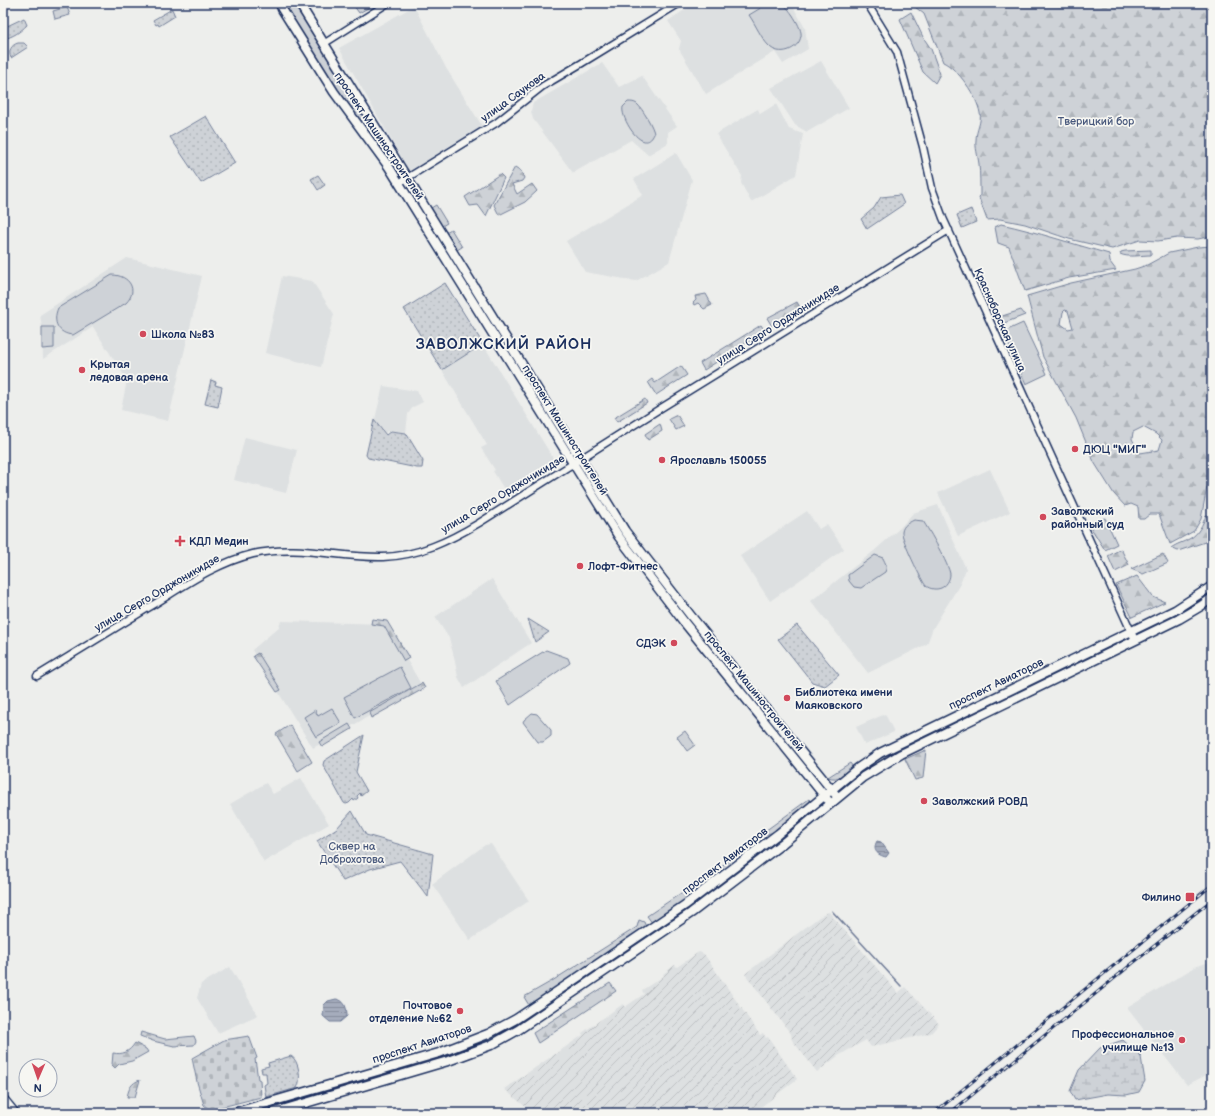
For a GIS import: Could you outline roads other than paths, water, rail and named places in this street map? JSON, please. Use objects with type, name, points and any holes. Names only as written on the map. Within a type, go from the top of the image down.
[{"type":"main road","name":"проспект Машиностроителей","points":[[299,3],[325,43],[406,178],[626,530],[651,566],[838,798]]},
{"type":"main road","name":"проспект Машиностроителей","points":[[280,5],[334,92],[376,147],[399,183],[616,533],[644,571],[831,803]]},
{"type":"main road","points":[[376,147],[385,142]]},
{"type":"main road","name":"проспект Авиаторов","points":[[233,1113],[439,1053],[500,1028],[543,1002],[677,911],[778,834],[858,768],[880,753],[1175,610],[1212,586]]},
{"type":"main road","name":"проспект Авиаторов","points":[[272,1113],[448,1061],[490,1045],[518,1030],[691,913],[783,843],[863,777],[901,754],[1179,619],[1202,606],[1212,598]]},
{"type":"street","points":[[325,43],[388,3]]},
{"type":"street","name":"улица Саукова","points":[[399,183],[496,123],[543,86],[680,3]]},
{"type":"street","name":"Красноборская улица","points":[[867,3],[897,52],[919,132],[932,188],[949,230],[1135,640]]},
{"type":"street","name":"улица Серго Орджоникидзе","points":[[37,676],[193,580],[235,560],[259,553],[281,550],[382,557],[415,553],[443,542],[470,528],[949,230]]},
{"type":"street","points":[[3,1097],[16,1113]]},
{"type":"water","points":[[877,841],[881,842],[889,853],[886,857],[876,852],[875,847]]},
{"type":"water","points":[[336,999],[342,1001],[345,1005],[347,1016],[340,1022],[330,1022],[323,1016],[324,1005],[328,1001]]},
{"type":"waterway","points":[[832,911],[901,986]]},
{"type":"railway","points":[[934,1113],[1212,885]]},
{"type":"railway","points":[[950,1113],[1208,903]]},
{"type":"place","name":"Школа №83","points":[[143,334]]},
{"type":"place","name":"Крытая ледовая арена","points":[[82,370]]},
{"type":"place","name":"ДЮЦ \"МИГ\"","points":[[1075,449]]},
{"type":"place","name":"Ярославль 150055","points":[[662,460]]},
{"type":"place","name":"Заволжский районный суд","points":[[1043,517]]},
{"type":"place","name":"КДЛ Медин","points":[[180,541]]},
{"type":"place","name":"Лофт-Фитнес","points":[[580,566]]},
{"type":"place","name":"СДЭК","points":[[674,643]]},
{"type":"place","name":"Библиотека имени Маяковского","points":[[787,698]]},
{"type":"place","name":"Заволжский РОВД","points":[[924,801]]},
{"type":"place","name":"Филино","points":[[1190,897]]},
{"type":"place","name":"Почтовое отделение №62","points":[[460,1011]]},
{"type":"place","name":"Профессиональное училище №13","points":[[1182,1040]]},
{"type":"district","name":"ЗАВОЛЖСКИЙ РАЙОН","points":[[504,344]]},
{"type":"park label","name":"Тверицкий бор","points":[[1096,121]]},
{"type":"park label","name":"Сквер на Доброхотова","points":[[352,852]]}]
